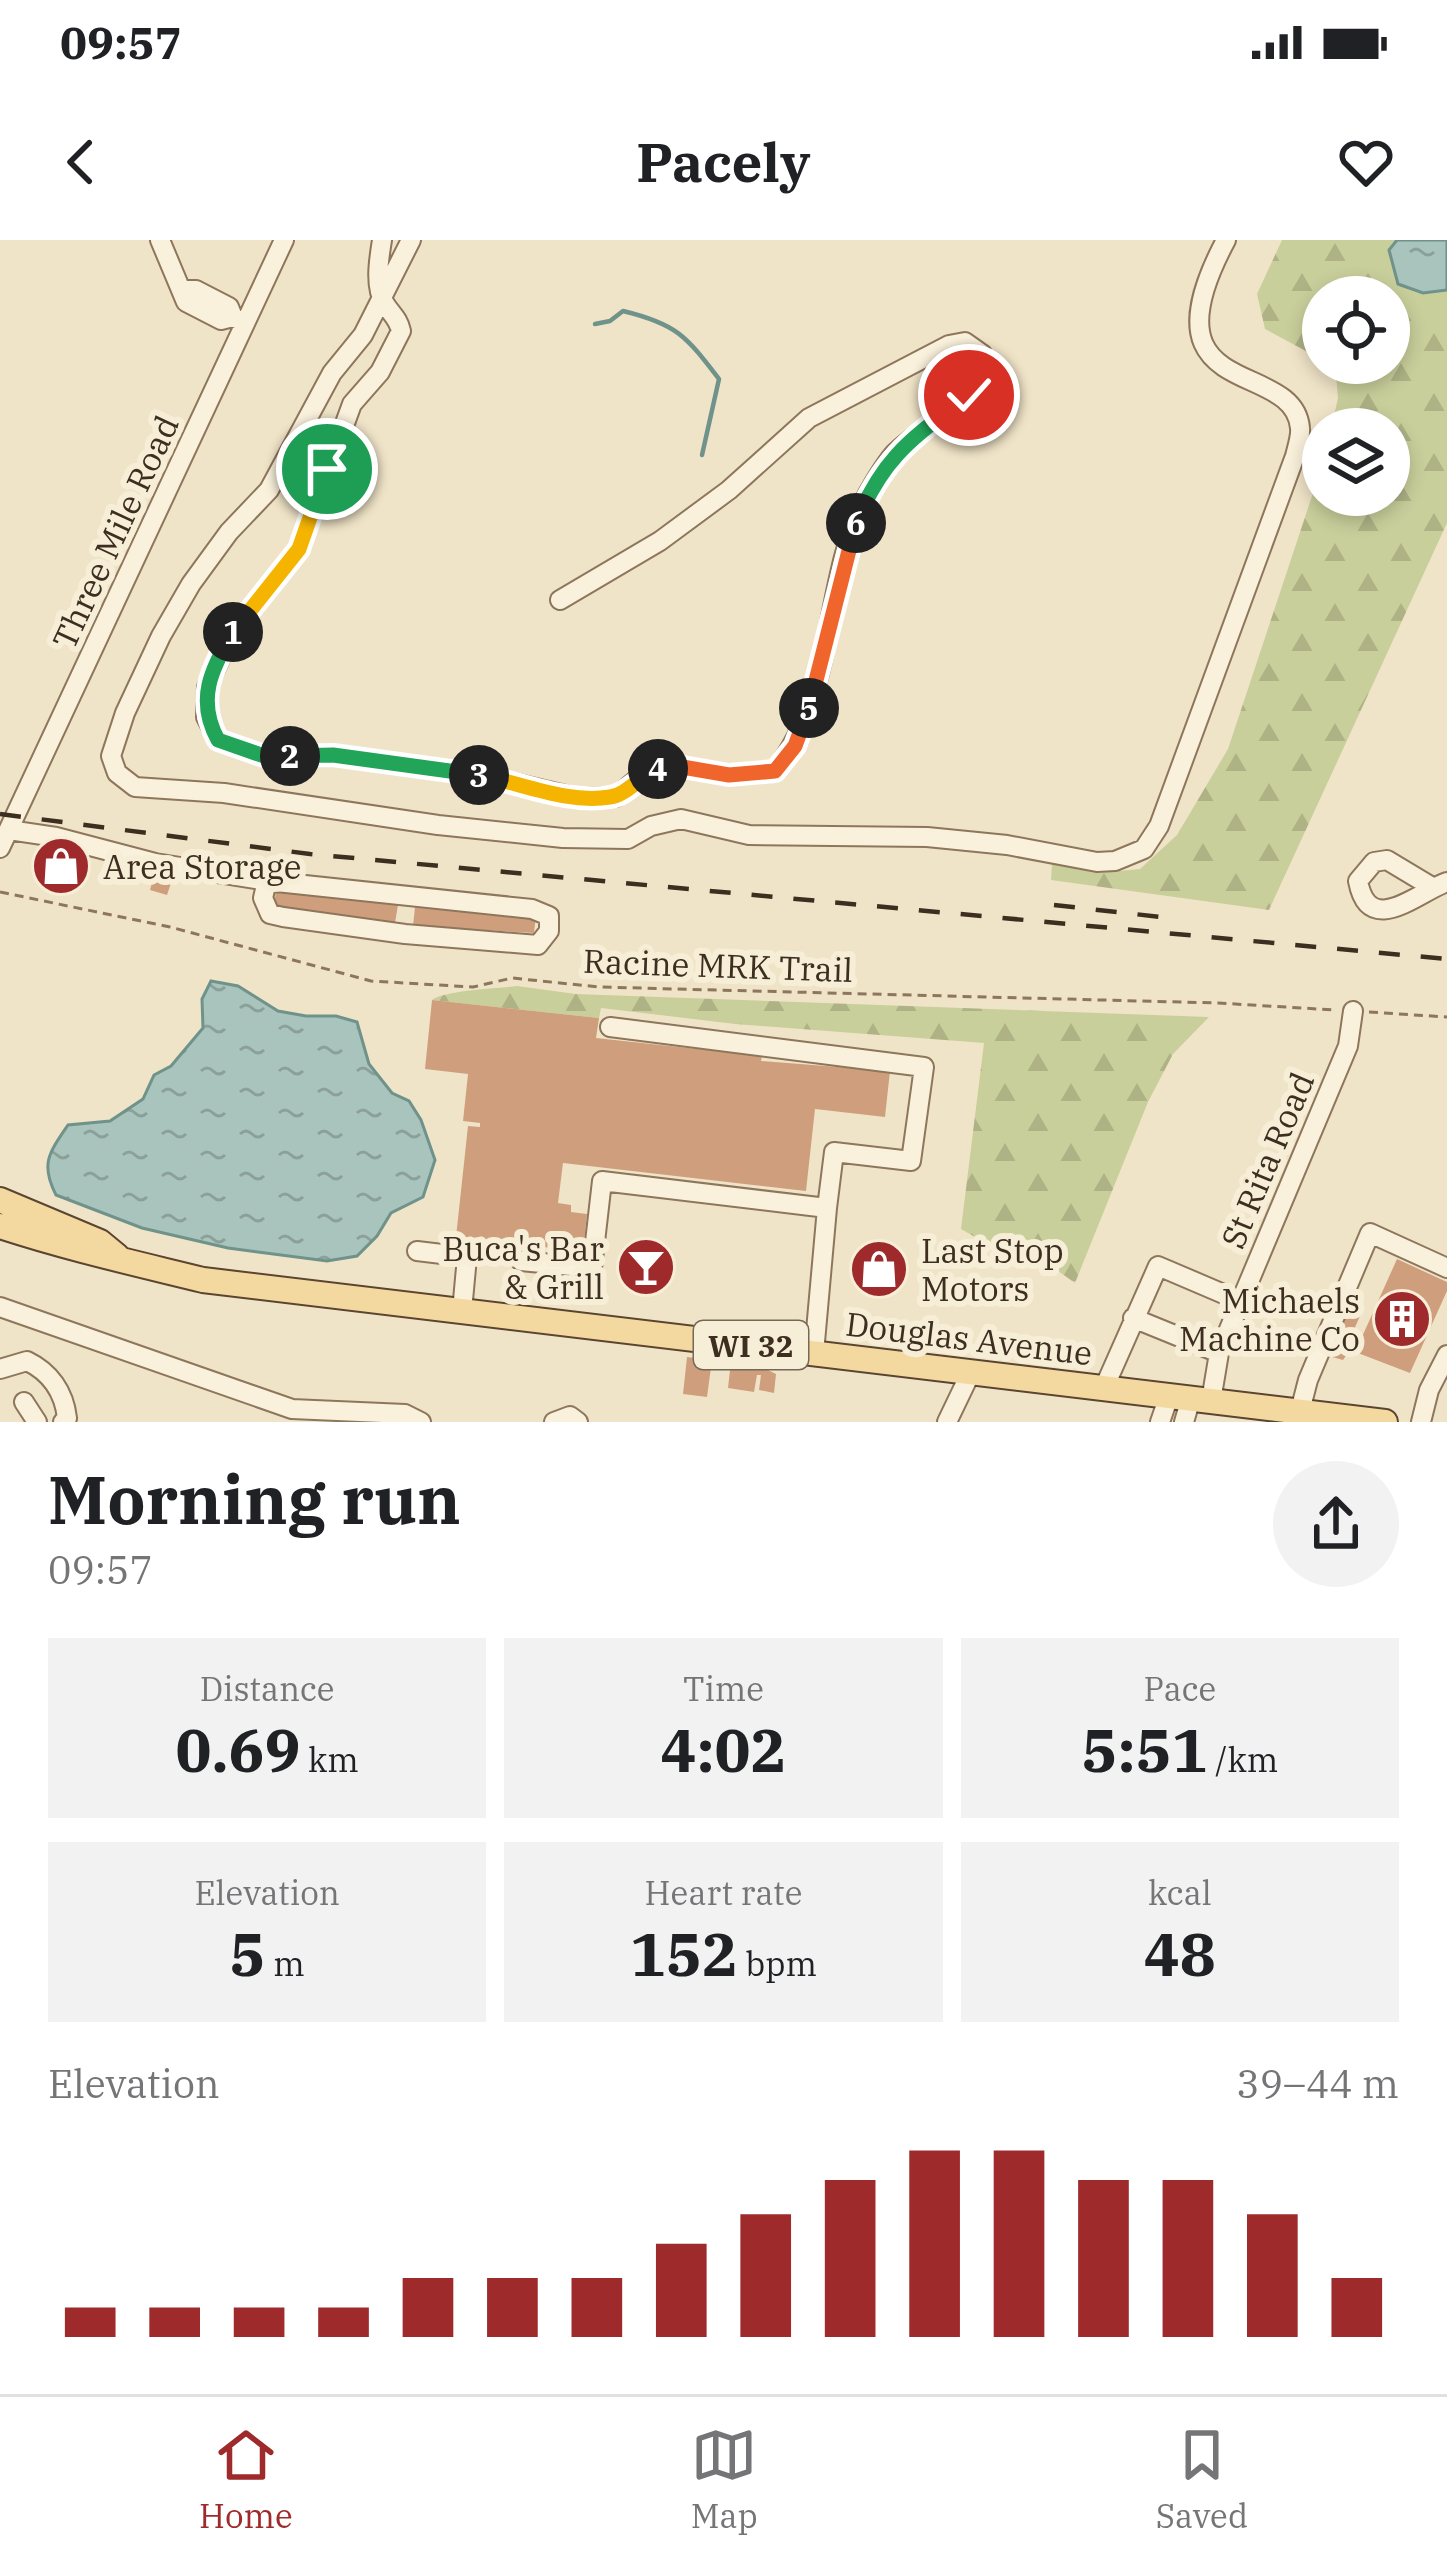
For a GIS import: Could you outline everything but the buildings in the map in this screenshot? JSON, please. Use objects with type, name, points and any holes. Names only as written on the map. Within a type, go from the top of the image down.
[{"type":"main road","name":"Douglas Avenue","points":[[0,1200],[100,1242],[119,1258]]},
{"type":"main road","name":"Douglas Avenue","points":[[0,1226],[96,1257],[119,1258],[203,1280],[1104,1388],[1189,1404],[1385,1422]]},
{"type":"street","name":"Three Mile Road","points":[[4,839],[239,320],[284,240]]},
{"type":"street","points":[[382,240],[378,266],[382,301],[398,317],[401,332],[380,373],[352,404],[299,549],[230,637],[207,687],[206,717],[218,740],[264,756],[333,755],[485,776],[578,797],[616,797],[643,774],[671,765],[729,775],[775,771],[795,746],[812,701],[851,535],[868,494],[894,454],[969,395],[983,369],[982,354],[965,342],[949,345],[809,418],[695,515],[560,600]]},
{"type":"street","points":[[411,240],[382,301],[332,373],[269,490],[190,584],[161,636],[110,756],[117,773],[135,787],[224,793],[563,838],[628,839],[651,826],[681,819],[749,835],[927,837],[1007,845],[1097,862],[1115,861],[1144,849],[1159,826],[1295,456],[1300,426],[1289,405],[1266,388],[1229,373],[1207,349],[1196,322],[1206,277],[1226,240]]},
{"type":"street","points":[[168,244],[186,302],[221,320],[239,320]]},
{"type":"street","points":[[4,839],[56,837],[155,863],[267,881],[532,909],[549,916],[549,931],[538,945],[405,934],[270,914],[263,898],[267,881]]},
{"type":"street","points":[[405,934],[406,898]]},
{"type":"street","name":"St Rita Road","points":[[1160,1422],[1189,1404],[1219,1353],[1348,1046],[1353,1011]]},
{"type":"street","points":[[610,1027],[924,1067],[911,1161],[834,1152],[814,1353]]},
{"type":"street","points":[[521,1261],[592,1268],[602,1180],[827,1208]]},
{"type":"street","points":[[1300,1411],[1308,1380],[1370,1234],[1447,1268]]},
{"type":"street","points":[[417,1251],[467,1257],[462,1311]]},
{"type":"street","points":[[1104,1388],[1158,1266],[1240,1301]]},
{"type":"street","points":[[0,1306],[292,1409],[411,1419]]},
{"type":"street","points":[[1133,1318],[1219,1353]]},
{"type":"street","points":[[1421,1422],[1429,1390],[1447,1355]]},
{"type":"street","points":[[0,1369],[27,1361],[44,1370],[65,1401],[67,1418],[63,1422]]},
{"type":"street","points":[[947,1422],[970,1372]]},
{"type":"street","points":[[24,1402],[37,1422]]},
{"type":"street","points":[[554,1422],[570,1416],[578,1422]]},
{"type":"path","name":"Racine MRK Trail","points":[[0,892],[170,927],[371,981],[473,987],[512,978],[620,988],[1219,1003],[1447,1017]]},
{"type":"green space","points":[[1282,240],[1447,240],[1447,523],[1269,910],[1051,880],[1052,864],[1097,873],[1140,869],[1177,835],[1228,749],[1305,516],[1410,516],[1410,408],[1336,408],[1337,384],[1410,384],[1410,276],[1302,276],[1302,349],[1265,329],[1257,294]]},
{"type":"green space","points":[[517,986],[576,994],[1209,1017],[1173,1054],[1148,1102],[1075,1283],[1047,1263],[1001,1252],[961,1229],[984,1043],[735,1024],[601,1008],[599,1018],[432,1000]]},
{"type":"water","points":[[1397,240],[1447,240],[1447,290],[1423,293],[1410,288],[1410,276],[1396,276],[1389,250]]},
{"type":"water","points":[[211,981],[238,986],[278,1011],[357,1022],[369,1064],[392,1093],[409,1101],[421,1120],[435,1160],[423,1197],[391,1213],[357,1256],[327,1261],[228,1248],[142,1228],[56,1195],[48,1175],[49,1159],[68,1125],[110,1121],[143,1099],[154,1075],[171,1066],[203,1028],[202,999]]},
{"type":"waterway","points":[[595,324],[623,311],[668,327],[698,352],[719,379],[702,455]]},
{"type":"railway","points":[[0,814],[310,854],[1447,959]]},
{"type":"railway","points":[[1054,905],[1161,917]]},
{"type":"place","name":"Area Storage","points":[[61,866]]},
{"type":"place","name":"Buca's Bar & Grill","points":[[646,1267]]},
{"type":"place","name":"Last Stop Motors","points":[[879,1269]]},
{"type":"place","name":"Michaels Machine Co","points":[[1402,1319]]},
{"type":"route","points":[[327,469],[299,549],[230,637],[207,687],[206,717],[218,740],[264,756],[333,755],[485,776],[578,797],[616,797],[643,774],[671,765],[729,775],[775,771],[795,746],[812,701],[851,535],[868,494],[894,454],[969,395]]}]
